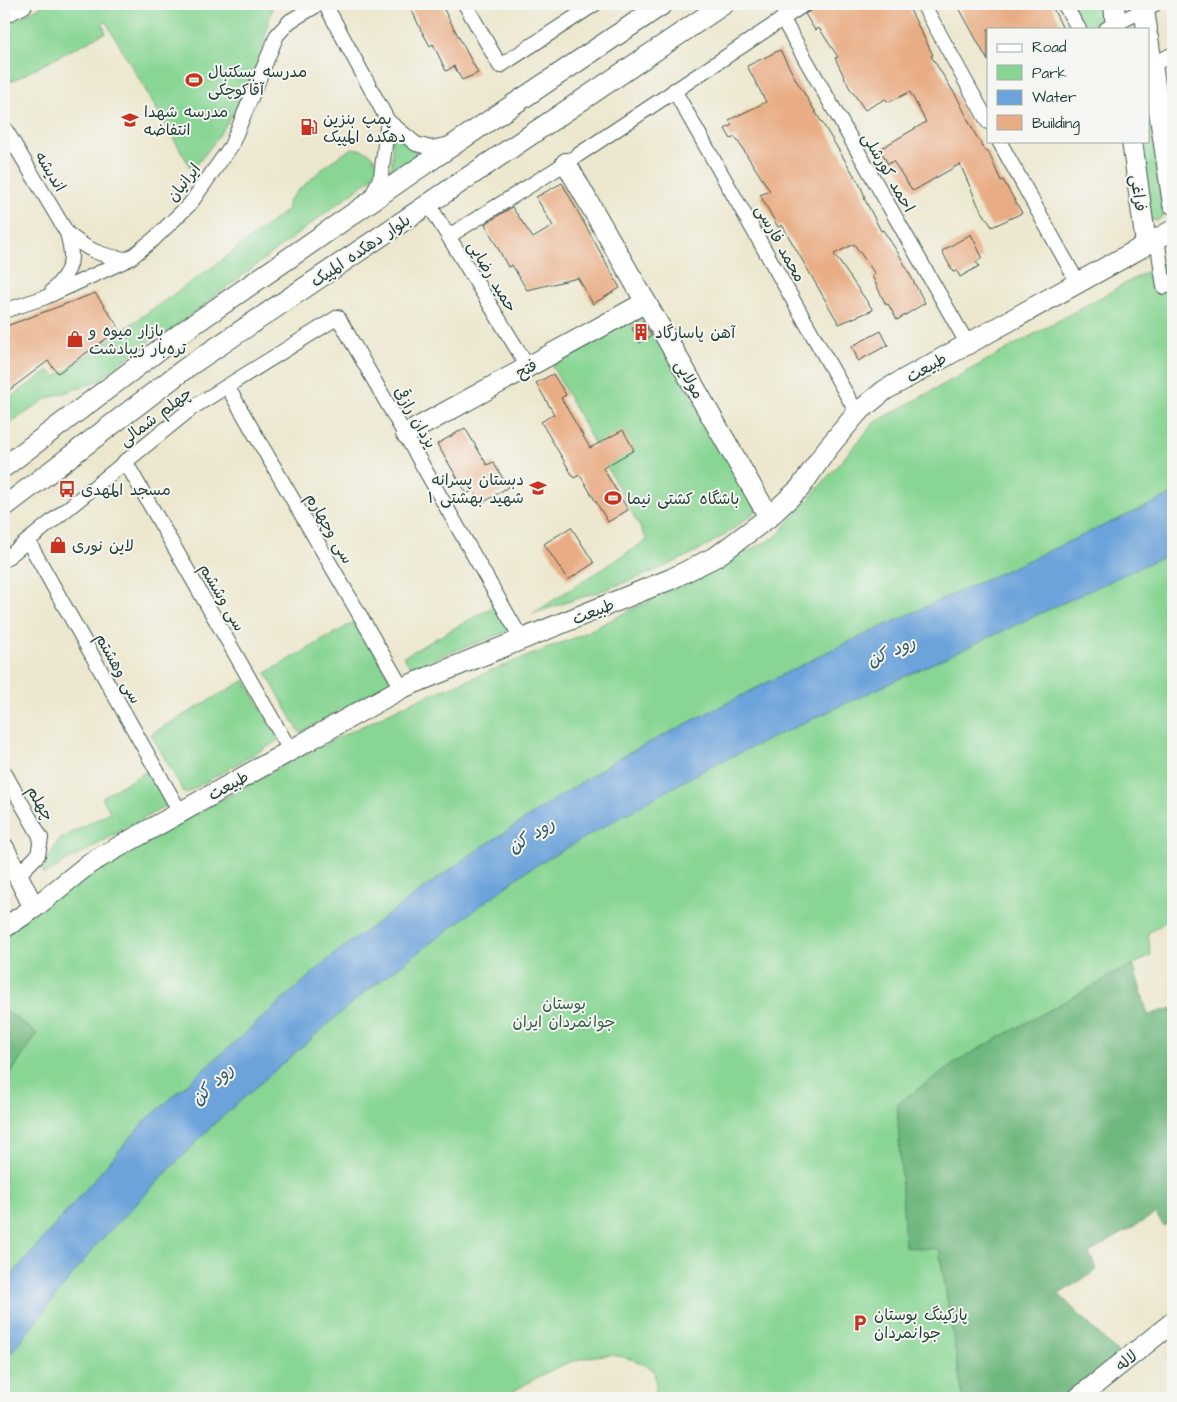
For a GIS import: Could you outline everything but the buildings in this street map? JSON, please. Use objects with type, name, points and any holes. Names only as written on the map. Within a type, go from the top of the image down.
[{"type":"street","points":[[4,13],[22,4]]},
{"type":"street","name":"ایرانیان","points":[[4,311],[46,297],[128,259],[154,239],[190,204],[231,146],[278,35],[290,21],[319,4]]},
{"type":"street","points":[[325,4],[388,121],[416,144],[430,148],[456,143]]},
{"type":"street","points":[[464,4],[500,66],[592,4]]},
{"type":"street","name":"بلوار دهکده المپیک","points":[[4,466],[184,331],[456,143],[663,4]]},
{"type":"street","name":"بلوار دهکده المپیک","points":[[4,507],[186,368],[724,4]]},
{"type":"street","points":[[449,236],[566,163],[805,4]]},
{"type":"street","points":[[923,4],[987,120]]},
{"type":"street","points":[[1064,4],[1078,28]]},
{"type":"street","points":[[1114,4],[1112,27],[1147,11]]},
{"type":"street","name":"احمد کورشلی","points":[[782,18],[967,344]]},
{"type":"street","name":"فراغی","points":[[1150,52],[1173,204]]},
{"type":"street","points":[[1152,65],[1173,54]]},
{"type":"street","name":"محمد فارسی","points":[[674,90],[857,413]]},
{"type":"street","points":[[369,203],[381,176],[388,121]]},
{"type":"street","name":"اندیشه","points":[[4,127],[67,233]]},
{"type":"street","points":[[1000,142],[1078,283]]},
{"type":"street","name":"فراغی","points":[[1132,142],[1159,237]]},
{"type":"street","name":"مولایی","points":[[566,163],[769,517]]},
{"type":"street","name":"حمید رضایی","points":[[428,203],[528,367]]},
{"type":"street","points":[[67,233],[83,247],[105,257],[128,259]]},
{"type":"street","points":[[46,297],[69,270],[73,253],[67,233]]},
{"type":"street","points":[[1159,237],[1164,287],[1173,281]]},
{"type":"street","name":"طبیعت","points":[[6,923],[34,908],[90,863],[402,688],[671,579],[717,556],[769,517],[800,488],[827,449],[857,413],[885,390],[1159,237]]},
{"type":"street","name":"فتح","points":[[406,434],[646,302]]},
{"type":"street","name":"چهلم شمالی","points":[[4,560],[192,408],[338,317]]},
{"type":"street","name":"یزدان رازقی","points":[[338,317],[522,640]]},
{"type":"street","name":"سی وچهارم","points":[[227,386],[402,688]]},
{"type":"street","name":"سی وششم","points":[[125,461],[290,750]]},
{"type":"street","name":"سی وهشتم","points":[[28,541],[180,812]]},
{"type":"street","name":"چهلم","points":[[4,772],[41,838],[38,855],[18,874]]},
{"type":"street","points":[[4,848],[34,908]]},
{"type":"street","name":"لاله","points":[[1078,1398],[1173,1322]]},
{"type":"green space","name":"مدرسه بسکتبال آقاکوچکی","points":[[46,4],[273,4],[266,35],[248,84],[223,129],[192,170],[106,22],[102,24],[106,32],[4,85],[4,25]]},
{"type":"green space","points":[[1072,4],[1101,4],[1103,28],[1085,28]]},
{"type":"green space","points":[[1150,118],[1163,216],[1157,221],[1149,219],[1140,142],[1150,142]]},
{"type":"green space","points":[[392,132],[400,140],[424,150],[390,174],[392,164]]},
{"type":"green space","points":[[353,148],[366,151],[374,158],[377,167],[372,178],[166,333],[159,333],[98,381],[46,399],[4,428],[4,402],[49,371],[56,377],[221,261],[287,210],[289,199],[330,162]]},
{"type":"green space","name":"بوستان جوانمردان ایران","points":[[1173,257],[1173,917],[1148,933],[1151,956],[1104,978],[905,1247],[939,1248],[963,1398],[652,1398],[656,1387],[654,1370],[633,1360],[613,1356],[596,1356],[580,1359],[547,1372],[502,1398],[4,1398],[4,930],[64,889],[294,759],[412,702],[579,636],[776,537],[874,423]]},
{"type":"green space","points":[[642,310],[757,510],[706,546],[650,573],[532,614],[647,540],[552,366]]},
{"type":"green space","points":[[494,606],[509,631],[411,667],[403,657]]},
{"type":"green space","points":[[356,621],[391,681],[300,733],[266,673]]},
{"type":"green space","points":[[245,680],[279,740],[185,794],[151,734]]},
{"type":"green space","points":[[149,770],[166,806],[44,874],[42,869],[59,840],[110,812],[102,797]]},
{"type":"green space","points":[[1133,964],[1148,1015],[1173,1008],[1173,1220],[1164,1226],[1155,1214],[1089,1253],[1097,1270],[1059,1294],[1119,1354],[1066,1398],[963,1398],[939,1249],[905,1247],[897,1104],[962,1058]]},
{"type":"green space","points":[[4,1009],[37,1034],[4,1084]]},
{"type":"water","name":"رود کن","points":[[1173,494],[1173,552],[707,768],[528,870],[360,996],[214,1124],[97,1244],[4,1362],[4,1284],[143,1123],[338,951],[470,855],[617,759],[829,651]]},
{"type":"place","name":"مدرسه بسکتبال آقاکوچکی","points":[[194,80]]},
{"type":"place","name":"مدرسه شهدا انتفاضه","points":[[130,120]]},
{"type":"place","name":"پمپ بنزین دهکده المپیک","points":[[309,127]]},
{"type":"place","name":"آهن پاسارگاد","points":[[641,332]]},
{"type":"place","name":"بازار میوه و تره‌بار زیبادشت","points":[[75,339]]},
{"type":"place","name":"دبستان پسرانه شهید بهشتی ۱","points":[[538,488]]},
{"type":"place","name":"مسجد المهدی","points":[[67,489]]},
{"type":"place","name":"باشگاه کشتی نیما","points":[[613,498]]},
{"type":"place","name":"لاین نوری","points":[[58,545]]},
{"type":"place","name":"پارکینگ بوستان جوانمردان","points":[[860,1323]]}]
